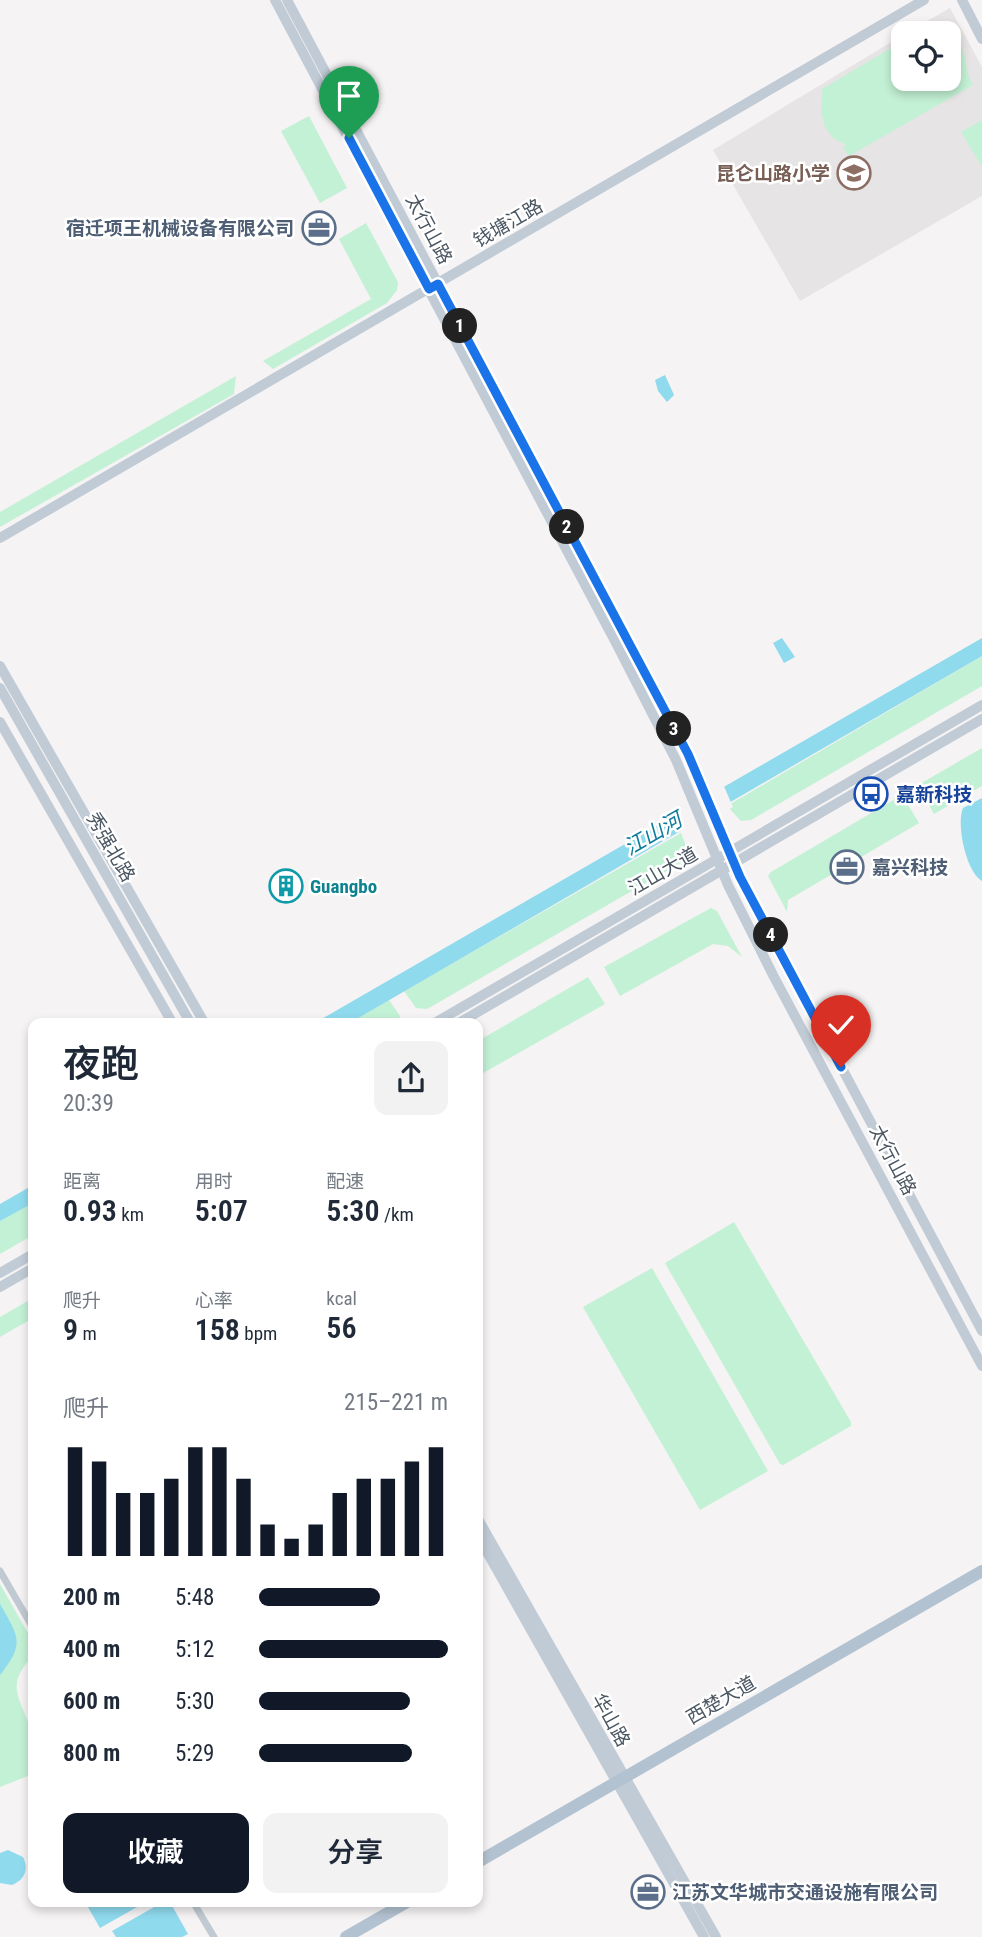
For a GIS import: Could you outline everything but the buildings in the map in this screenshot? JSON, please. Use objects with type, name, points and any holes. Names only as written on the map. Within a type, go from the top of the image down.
[{"type":"main road","name":"西楚大道","points":[[483,1859],[982,1571]]},
{"type":"main road","points":[[346,1937],[398,1907]]},
{"type":"street","name":"太行山路","points":[[275,0],[434,286],[702,784],[736,865],[982,1332]]},
{"type":"street","name":"太行山路","points":[[287,0],[616,643],[689,790],[717,860],[774,977],[982,1366]]},
{"type":"street","name":"钱塘江路","points":[[0,538],[924,0]]},
{"type":"street","points":[[961,0],[982,39]]},
{"type":"street","points":[[0,666],[202,1018]]},
{"type":"street","name":"秀强北路","points":[[0,688],[188,1018]]},
{"type":"street","name":"秀强北路","points":[[0,701],[181,1018]]},
{"type":"street","name":"江山大道","points":[[443,1018],[982,705]]},
{"type":"street","name":"江山大道","points":[[468,1018],[723,873],[982,719]]},
{"type":"street","points":[[0,722],[170,1018]]},
{"type":"street","points":[[0,1273],[28,1257]]},
{"type":"street","points":[[0,1287],[28,1271]]},
{"type":"street","name":"华山路","points":[[483,1527],[704,1937]]},
{"type":"street","name":"华山路","points":[[483,1545],[620,1781],[716,1937]]},
{"type":"street","points":[[0,1571],[28,1619]]},
{"type":"street","points":[[196,1907],[214,1937]]},
{"type":"shaded area","name":"昆仑山路小学","points":[[950,8],[957,21],[927,21]]},
{"type":"shaded area","name":"昆仑山路小学","points":[[961,28],[982,67],[982,196],[800,301],[713,150],[891,42],[891,91],[961,91]]},
{"type":"green space","points":[[961,47],[973,85],[849,156],[843,148],[846,145],[833,138],[825,127],[821,113],[822,89],[891,48],[891,91],[961,91]]},
{"type":"green space","points":[[309,116],[347,188],[320,203],[281,131]]},
{"type":"green space","points":[[982,120],[982,167],[961,132]]},
{"type":"green space","points":[[366,223],[398,282],[397,290],[387,303],[273,369],[263,361],[371,299],[339,239]]},
{"type":"green space","points":[[236,376],[234,394],[0,527],[0,512]]},
{"type":"green space","points":[[982,656],[982,686],[751,820],[741,821],[727,806]]},
{"type":"green space","points":[[982,748],[982,786],[934,814],[918,785]]},
{"type":"green space","points":[[902,795],[919,823],[788,900],[787,912],[768,876],[771,872]]},
{"type":"green space","points":[[681,833],[689,854],[684,861],[427,1009],[416,1008],[404,991]]},
{"type":"green space","points":[[711,908],[717,911],[742,957],[728,946],[713,944],[620,996],[604,967]]},
{"type":"green space","points":[[588,977],[605,1004],[483,1073],[483,1038]]},
{"type":"green space","points":[[389,1000],[400,1016],[400,1018],[358,1018]]},
{"type":"green space","points":[[28,1205],[28,1238],[0,1254],[0,1221]]},
{"type":"green space","points":[[734,1222],[851,1422],[851,1426],[783,1465],[665,1263]]},
{"type":"green space","points":[[652,1268],[768,1471],[700,1510],[583,1307]]},
{"type":"green space","points":[[28,1301],[28,1321],[0,1337],[0,1317]]},
{"type":"green space","points":[[0,1584],[28,1633],[28,1662],[18,1678],[17,1687],[28,1722],[28,1776],[0,1787]]},
{"type":"water","points":[[665,375],[674,395],[667,402],[658,391],[655,380]]},
{"type":"water","points":[[782,638],[795,657],[784,663],[773,643]]},
{"type":"water","name":"江山河","points":[[982,638],[982,656],[358,1018],[323,1018]]},
{"type":"water","points":[[982,798],[982,881],[976,876],[967,858],[961,815],[963,808]]},
{"type":"water","points":[[28,1188],[28,1206],[0,1221],[0,1204]]},
{"type":"water","points":[[0,1604],[15,1632],[16,1647],[14,1655],[0,1675]]},
{"type":"water","points":[[8,1850],[23,1857],[26,1866],[23,1877],[12,1885],[0,1883],[0,1853]]},
{"type":"water","points":[[88,1907],[137,1907],[100,1928]]},
{"type":"water","points":[[154,1907],[173,1907],[188,1934],[182,1937],[116,1937],[112,1931]]},
{"type":"pier","points":[[723,784],[733,807],[683,836],[672,813]]},
{"type":"place","name":"昆仑山路小学","points":[[854,173]]},
{"type":"place","name":"宿迁项王机械设备有限公司","points":[[319,228]]},
{"type":"place","name":"嘉新科技","points":[[871,794]]},
{"type":"place","name":"嘉兴科技","points":[[847,867]]},
{"type":"place","name":"Guangbo","points":[[286,886]]},
{"type":"place","name":"江苏文华城市交通设施有限公司","points":[[648,1892]]},
{"type":"route","points":[[349,138],[429,289],[438,284],[688,754],[740,877],[841,1067]]}]
